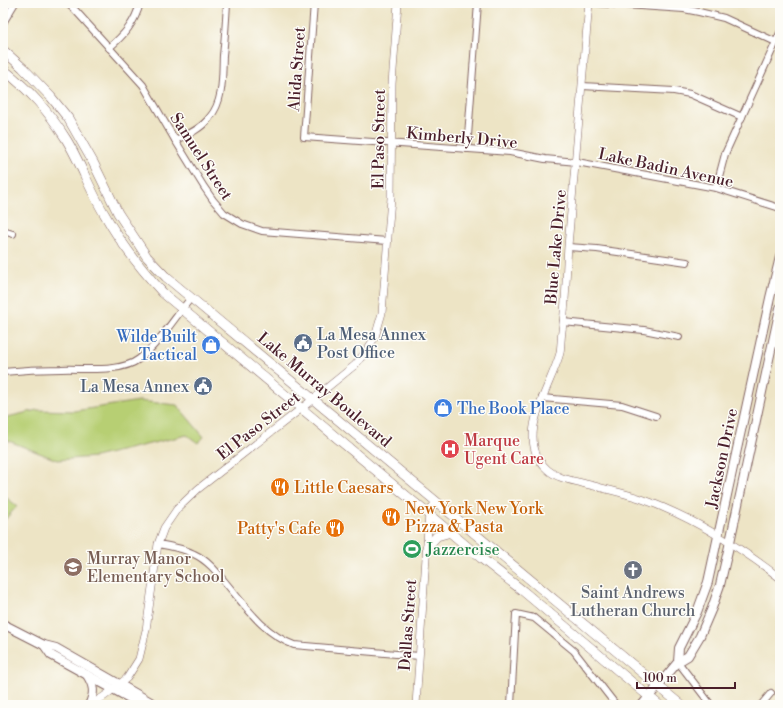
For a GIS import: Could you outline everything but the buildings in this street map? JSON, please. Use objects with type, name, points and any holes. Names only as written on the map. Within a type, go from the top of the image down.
[{"type":"main road","name":"Lake Murray Boulevard","points":[[3,50],[51,97],[68,118],[93,162],[118,213],[148,257],[166,277],[680,705]]},
{"type":"main road","name":"Lake Murray Boulevard","points":[[3,69],[25,87],[45,109],[66,140],[104,214],[119,239],[132,257],[164,293],[659,705]]},
{"type":"main road","name":"Jackson Drive","points":[[678,662],[679,648],[701,603],[719,536],[780,256]]},
{"type":"main road","name":"Jackson Drive","points":[[642,705],[678,662],[688,656],[700,636],[720,585],[780,308]]},
{"type":"main road","points":[[427,547],[437,536],[451,532]]},
{"type":"main road","points":[[3,624],[44,645],[56,648],[142,705]]},
{"type":"main road","points":[[44,645],[51,655],[87,674],[156,705]]},
{"type":"main road","points":[[87,674],[93,688],[90,705]]},
{"type":"street","points":[[3,22],[15,3]]},
{"type":"street","name":"Samuel Street","points":[[67,3],[143,85],[175,140],[213,200],[224,213],[242,224],[262,231],[387,241]]},
{"type":"street","points":[[109,48],[122,37],[131,26],[137,14],[140,3]]},
{"type":"street","points":[[175,140],[190,134],[201,127],[210,117],[219,101],[227,3]]},
{"type":"street","name":"Alida Street","points":[[304,137],[314,3]]},
{"type":"street","name":"El Paso Street","points":[[90,705],[116,687],[132,671],[139,659],[146,630],[158,544],[164,528],[170,518],[186,499],[356,365],[375,337],[382,313],[391,198],[392,84],[398,3]]},
{"type":"street","points":[[467,149],[478,3]]},
{"type":"street","name":"Blue Lake Drive","points":[[589,3],[560,353],[542,398],[533,429],[534,447],[542,464],[550,472],[560,477],[639,498],[680,515],[711,530],[752,557],[780,578]]},
{"type":"street","points":[[596,3],[684,9],[699,12],[724,18],[776,42]]},
{"type":"street","points":[[716,188],[724,154],[780,33]]},
{"type":"street","points":[[582,86],[674,91],[690,94],[742,116]]},
{"type":"street","name":"Kimberly Drive","points":[[304,137],[510,152],[545,159]]},
{"type":"street","name":"Lake Badin Avenue","points":[[545,159],[577,162],[716,188],[780,208]]},
{"type":"street","points":[[3,231],[13,234]]},
{"type":"street","points":[[568,247],[597,249],[688,262]]},
{"type":"street","points":[[3,372],[60,368],[109,369],[128,365],[139,360],[149,350],[191,298]]},
{"type":"street","points":[[563,322],[644,330],[679,336]]},
{"type":"street","points":[[542,398],[622,405],[656,416]]},
{"type":"street","name":"Dallas Street","points":[[416,705],[429,513],[436,501]]},
{"type":"street","points":[[158,544],[188,551],[207,562],[261,624],[274,635],[288,643],[294,645],[419,656]]},
{"type":"street","points":[[511,705],[516,614],[534,618],[574,651],[616,705]]},
{"type":"street","points":[[678,662],[711,705]]},
{"type":"street","points":[[761,705],[771,693]]},
{"type":"green space","points":[[139,401],[177,405],[204,437],[198,443],[187,435],[95,457],[57,460],[9,441],[3,437],[3,418],[37,410],[74,411]]},
{"type":"green space","points":[[3,495],[17,506],[3,522]]},
{"type":"place","name":"La Mesa Annex Post Office","points":[[303,343]]},
{"type":"place","name":"Wilde Built Tactical","points":[[211,345]]},
{"type":"place","name":"La Mesa Annex","points":[[203,386]]},
{"type":"place","name":"The Book Place","points":[[443,408]]},
{"type":"place","name":"Marque Ugent Care","points":[[450,449]]},
{"type":"place","name":"Little Caesars","points":[[280,487]]},
{"type":"place","name":"New York New York Pizza & Pasta","points":[[391,517]]},
{"type":"place","name":"Patty's Cafe","points":[[335,528]]},
{"type":"place","name":"Jazzercise","points":[[412,549]]},
{"type":"place","name":"Murray Manor Elementary School","points":[[73,567]]},
{"type":"place","name":"Saint Andrews Lutheran Church","points":[[633,570]]}]
